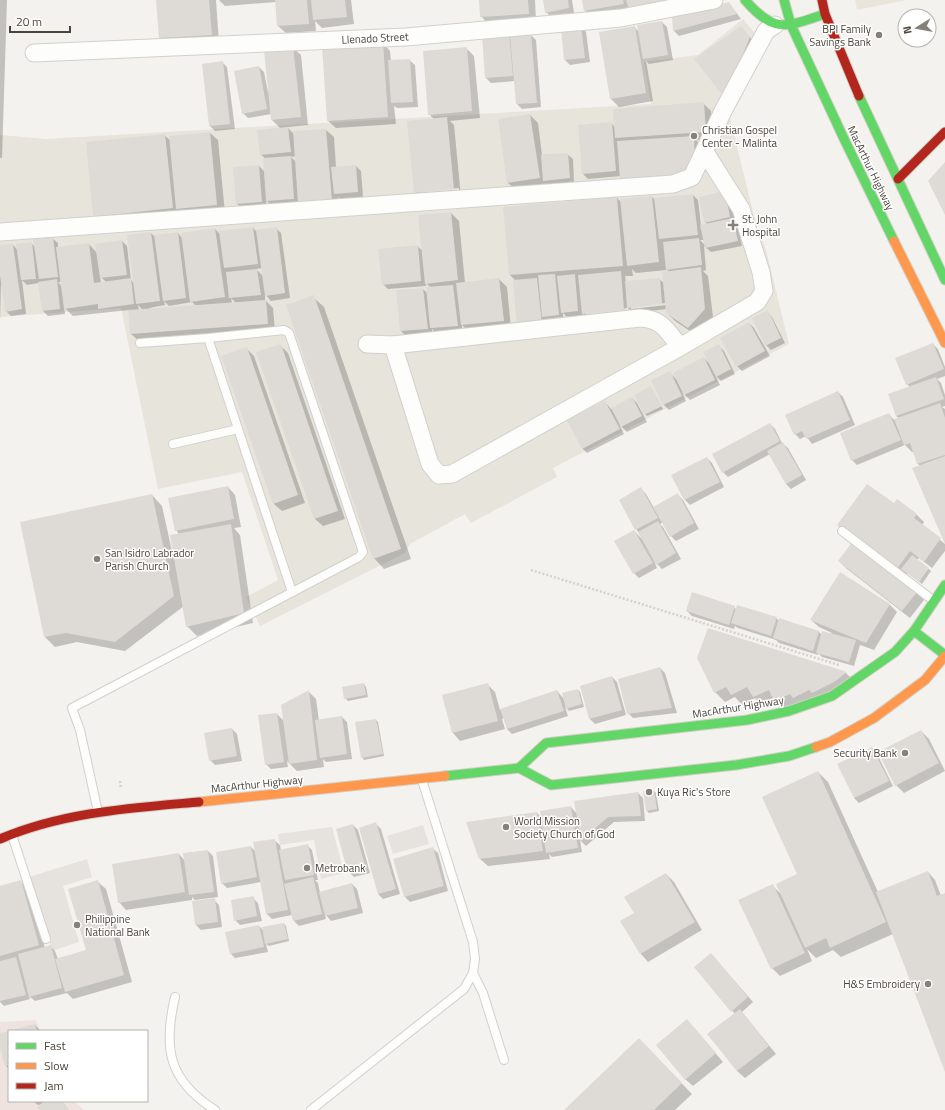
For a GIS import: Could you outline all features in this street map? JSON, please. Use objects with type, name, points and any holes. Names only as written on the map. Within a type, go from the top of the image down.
[{"type":"main road","points":[[745,0],[754,11],[783,25],[826,14]]},
{"type":"main road","name":"MacArthur Highway","points":[[784,0],[783,25],[844,141],[945,343]]},
{"type":"main road","name":"MacArthur Highway","points":[[822,0],[826,14],[864,107],[945,280]]},
{"type":"main road","points":[[898,179],[945,132]]},
{"type":"main road","name":"MacArthur Highway","points":[[0,839],[12,833],[60,819],[98,812],[519,768],[546,743],[747,720],[789,711],[832,696],[895,652],[914,631],[945,585]]},
{"type":"main road","points":[[519,768],[551,785],[736,765],[789,756],[830,742],[874,718],[925,680],[945,656],[914,631]]},
{"type":"street","name":"Llenado Street","points":[[34,53],[406,37],[621,18],[714,0]]},
{"type":"street","points":[[0,232],[673,184],[692,177],[724,111],[766,31],[783,25]]},
{"type":"street","points":[[393,345],[430,464],[440,474],[452,474],[680,347],[757,302],[764,291],[761,272],[741,209],[705,152]]},
{"type":"street","points":[[367,344],[393,345],[640,318],[658,322],[680,347]]},
{"type":"lane","points":[[98,812],[80,730],[72,708],[359,557],[363,552],[289,333],[284,330],[140,343]]},
{"type":"lane","points":[[208,338],[292,592]]},
{"type":"lane","points":[[172,444],[238,429]]},
{"type":"lane","points":[[842,531],[935,601]]},
{"type":"lane","points":[[311,1110],[464,989],[473,973],[475,959],[473,942],[422,779]]},
{"type":"lane","points":[[12,833],[46,939]]},
{"type":"lane","points":[[473,973],[483,993],[504,1060]]},
{"type":"lane","points":[[175,997],[172,1009],[170,1040],[170,1051],[174,1068],[195,1096],[214,1110]]},
{"type":"path","points":[[531,570],[844,667]]},
{"type":"shaded area","points":[[855,0],[907,0],[857,10]]},
{"type":"shaded area","points":[[743,19],[764,44],[729,114],[756,224],[766,250],[789,344],[553,468],[557,477],[471,523],[465,514],[410,544],[405,553],[260,626],[246,597],[278,580],[242,472],[158,489],[121,308],[0,317],[0,135],[46,139],[651,104],[644,62],[698,55]]},
{"type":"shaded area","points":[[423,825],[429,844],[393,854],[387,836]]},
{"type":"shaded area","points":[[332,827],[344,873],[321,879],[314,840],[280,845],[278,834]]},
{"type":"shaded area","points":[[87,859],[92,877],[63,886],[79,942],[52,951],[29,877]]},
{"type":"shaded area","points":[[36,1020],[40,1030],[8,1030],[8,1102],[75,1102],[84,1110],[0,1110],[0,1022]]},
{"type":"building","points":[[156,0],[209,0],[212,35],[159,38]]},
{"type":"building","points":[[275,0],[307,0],[309,24],[277,26]]},
{"type":"building","points":[[311,0],[345,0],[347,17],[313,20]]},
{"type":"building","points":[[479,0],[528,0],[529,14],[480,17]]},
{"type":"building","points":[[543,0],[568,0],[569,8],[545,13]]},
{"type":"building","points":[[582,0],[623,0],[624,4],[584,11]]},
{"type":"building","points":[[626,0],[679,0],[630,12]]},
{"type":"building","points":[[729,2],[737,14],[673,31],[672,17]]},
{"type":"building","points":[[662,21],[668,55],[643,59],[637,25]]},
{"type":"building","points":[[581,26],[585,58],[564,60],[561,29]]},
{"type":"building","points":[[635,26],[646,93],[610,99],[599,32]]},
{"type":"building","points":[[741,26],[750,37],[725,98],[694,59]]},
{"type":"building","points":[[509,33],[513,76],[485,78],[482,35]]},
{"type":"building","points":[[531,34],[537,103],[516,104],[510,36]]},
{"type":"building","points":[[383,42],[388,117],[327,121],[322,46]]},
{"type":"building","points":[[293,47],[301,117],[271,120],[264,50]]},
{"type":"building","points":[[467,47],[472,111],[428,115],[423,51]]},
{"type":"building","points":[[410,59],[413,102],[391,103],[388,60]]},
{"type":"building","points":[[223,61],[230,124],[209,126],[202,64]]},
{"type":"building","points":[[259,66],[267,109],[242,114],[234,71]]},
{"type":"building","points":[[704,102],[706,132],[615,138],[613,109]]},
{"type":"building","points":[[530,114],[540,178],[507,183],[498,119]]},
{"type":"building","points":[[447,117],[454,189],[414,193],[407,121]]},
{"type":"building","points":[[612,122],[616,171],[582,174],[578,125]]},
{"type":"building","points":[[288,127],[291,152],[260,155],[257,130]]},
{"type":"building","points":[[326,129],[332,201],[298,203],[293,131]]},
{"type":"building","points":[[210,132],[217,205],[176,209],[169,136]]},
{"type":"building","points":[[165,134],[173,208],[93,217],[86,142]]},
{"type":"building","points":[[694,136],[695,160],[686,175],[620,179],[617,141]]},
{"type":"building","points":[[568,153],[570,178],[543,181],[541,155]]},
{"type":"building","points":[[291,156],[294,199],[266,201],[263,158]]},
{"type":"building","points":[[945,162],[945,215],[928,181]]},
{"type":"building","points":[[259,165],[262,202],[236,204],[233,167]]},
{"type":"building","points":[[356,165],[358,192],[334,194],[331,167]]},
{"type":"building","points":[[725,191],[730,217],[704,223],[699,197]]},
{"type":"building","points":[[693,194],[698,235],[659,239],[654,198]]},
{"type":"building","points":[[652,196],[659,262],[627,266],[620,199]]},
{"type":"building","points":[[617,197],[623,266],[509,275],[503,207]]},
{"type":"building","points":[[451,212],[458,280],[425,284],[418,215]]},
{"type":"building","points":[[733,218],[738,241],[705,248],[700,225]]},
{"type":"building","points":[[253,227],[258,264],[224,268],[219,231]]},
{"type":"building","points":[[277,227],[285,293],[265,296],[256,230]]},
{"type":"building","points":[[215,228],[225,297],[190,302],[181,233]]},
{"type":"building","points":[[151,232],[160,301],[136,304],[127,235]]},
{"type":"building","points":[[178,232],[186,298],[163,301],[154,235]]},
{"type":"building","points":[[53,237],[58,277],[39,279],[33,239]]},
{"type":"building","points":[[699,238],[702,265],[666,270],[663,242]]},
{"type":"building","points":[[122,240],[127,275],[100,278],[95,244]]},
{"type":"building","points":[[32,242],[36,279],[21,280],[16,244]]},
{"type":"building","points":[[89,243],[94,283],[131,278],[134,304],[98,309],[98,304],[64,309],[56,247]]},
{"type":"building","points":[[13,244],[22,309],[5,312],[0,275],[0,245]]},
{"type":"building","points":[[418,245],[421,281],[382,285],[378,249]]},
{"type":"building","points":[[701,267],[705,309],[688,328],[666,313],[662,272]]},
{"type":"building","points":[[257,269],[261,295],[229,298],[226,272]]},
{"type":"building","points":[[621,271],[624,310],[582,314],[578,275]]},
{"type":"building","points":[[555,274],[559,315],[542,317],[538,275]]},
{"type":"building","points":[[575,274],[578,311],[561,313],[557,276]]},
{"type":"building","points":[[499,278],[504,321],[461,325],[456,283]]},
{"type":"building","points":[[537,278],[542,324],[517,326],[513,280]]},
{"type":"building","points":[[660,278],[662,304],[627,308],[625,281]]},
{"type":"building","points":[[57,279],[60,309],[42,311],[38,282]]},
{"type":"building","points":[[453,285],[458,326],[430,328],[426,287]]},
{"type":"building","points":[[423,288],[428,329],[400,331],[396,290]]},
{"type":"building","points":[[314,295],[401,549],[373,559],[286,305]]},
{"type":"building","points":[[266,300],[268,324],[130,334],[128,310]]},
{"type":"building","points":[[768,310],[781,338],[765,346],[752,318]]},
{"type":"building","points":[[749,322],[765,351],[736,367],[720,338]]},
{"type":"building","points":[[933,343],[944,369],[906,385],[895,358]]},
{"type":"building","points":[[281,344],[338,511],[314,519],[256,352]]},
{"type":"building","points":[[719,344],[731,369],[716,377],[703,352]]},
{"type":"building","points":[[247,347],[298,495],[273,504],[221,356]]},
{"type":"building","points":[[704,357],[715,380],[684,395],[673,373]]},
{"type":"building","points":[[670,371],[682,396],[663,405],[651,380]]},
{"type":"building","points":[[936,377],[944,399],[896,416],[888,394]]},
{"type":"building","points":[[651,386],[662,406],[644,415],[634,395]]},
{"type":"building","points":[[838,391],[850,420],[806,439],[802,431],[794,435],[785,415]]},
{"type":"building","points":[[632,397],[642,416],[621,427],[611,408]]},
{"type":"building","points":[[605,401],[620,429],[582,449],[567,420]]},
{"type":"building","points":[[940,403],[945,418],[945,455],[917,464],[910,443],[904,445],[894,419]]},
{"type":"building","points":[[889,413],[901,440],[851,461],[840,433]]},
{"type":"building","points":[[770,423],[780,441],[722,473],[712,454]]},
{"type":"building","points":[[783,442],[802,475],[786,484],[767,451]]},
{"type":"building","points":[[945,456],[945,544],[912,468]]},
{"type":"building","points":[[707,457],[720,482],[684,500],[671,475]]},
{"type":"building","points":[[867,484],[894,503],[897,499],[917,514],[914,518],[941,538],[924,562],[910,551],[897,569],[837,525]]},
{"type":"building","points":[[228,486],[234,519],[175,531],[168,498]]},
{"type":"building","points":[[641,487],[658,518],[635,530],[619,500]]},
{"type":"building","points":[[678,493],[694,523],[670,537],[653,507]]},
{"type":"building","name":"San Isidro Labrador Parish Church","points":[[152,494],[174,596],[115,642],[66,633],[44,637],[20,522]]},
{"type":"building","points":[[658,521],[676,553],[656,565],[638,532]]},
{"type":"building","points":[[231,524],[244,613],[186,627],[170,535]]},
{"type":"building","points":[[634,530],[653,563],[633,574],[614,541]]},
{"type":"building","points":[[853,541],[918,591],[902,611],[838,561]]},
{"type":"building","points":[[912,555],[929,568],[919,582],[901,569]]},
{"type":"building","points":[[840,572],[890,604],[866,643],[810,620]]},
{"type":"building","points":[[692,592],[735,606],[729,625],[686,611]]},
{"type":"building","points":[[737,605],[777,617],[771,636],[731,623]]},
{"type":"building","points":[[779,618],[819,631],[813,651],[773,638]]},
{"type":"building","points":[[708,628],[847,672],[834,682],[812,693],[809,690],[793,698],[790,694],[774,701],[769,690],[753,697],[747,687],[731,695],[726,687],[714,693],[697,658]]},
{"type":"building","points":[[822,631],[856,640],[849,662],[816,653]]},
{"type":"building","points":[[660,667],[672,708],[627,714],[618,679]]},
{"type":"building","points":[[612,676],[622,710],[589,719],[580,686]]},
{"type":"building","points":[[364,683],[366,695],[344,699],[342,687]]},
{"type":"building","points":[[488,683],[498,721],[452,733],[442,695]]},
{"type":"building","points":[[578,689],[582,704],[566,709],[562,693]]},
{"type":"building","points":[[309,690],[317,760],[289,764],[281,705]]},
{"type":"building","points":[[557,690],[564,711],[507,729],[500,709]]},
{"type":"building","points":[[277,713],[284,762],[265,765],[258,715]]},
{"type":"building","points":[[342,716],[347,754],[320,758],[315,720]]},
{"type":"building","points":[[376,719],[383,754],[361,758],[355,722]]},
{"type":"building","points":[[232,728],[237,756],[209,761],[204,733]]},
{"type":"building","points":[[921,730],[939,763],[895,786],[878,752]]},
{"type":"building","points":[[872,747],[889,781],[854,798],[837,764]]},
{"type":"building","points":[[818,771],[886,922],[830,948],[826,938],[805,948],[776,884],[797,874],[762,797]]},
{"type":"building","points":[[654,790],[657,809],[646,811],[643,791]]},
{"type":"building","points":[[638,792],[641,816],[608,817],[581,841],[574,801]]},
{"type":"building","points":[[571,806],[578,848],[546,853],[540,811]]},
{"type":"building","points":[[537,812],[543,851],[479,859],[466,822]]},
{"type":"building","points":[[376,822],[396,889],[378,894],[359,828]]},
{"type":"building","points":[[353,824],[366,868],[348,873],[336,829]]},
{"type":"building","points":[[275,839],[288,910],[266,914],[253,842]]},
{"type":"building","points":[[308,844],[314,875],[285,880],[279,850]]},
{"type":"building","points":[[251,846],[257,877],[221,884],[216,852]]},
{"type":"building","points":[[433,847],[444,886],[404,897],[393,859]]},
{"type":"building","points":[[208,850],[214,892],[189,895],[183,853]]},
{"type":"building","points":[[179,853],[185,892],[118,903],[112,864]]},
{"type":"building","name":"H&S Embroidery","points":[[928,871],[937,896],[945,893],[945,1072],[876,892]]},
{"type":"building","points":[[666,873],[695,922],[640,954],[620,921],[634,913],[624,897]]},
{"type":"building","points":[[313,877],[322,914],[293,921],[284,884]]},
{"type":"building","points":[[21,880],[39,945],[0,956],[0,886]]},
{"type":"building","points":[[98,880],[124,975],[65,992],[55,959],[86,950],[68,889]]},
{"type":"building","points":[[352,883],[358,908],[325,916],[319,892]]},
{"type":"building","points":[[773,884],[805,953],[771,969],[738,900]]},
{"type":"building","points":[[254,896],[257,916],[234,921],[231,900]]},
{"type":"building","points":[[215,898],[218,922],[195,925],[192,901]]},
{"type":"building","points":[[284,923],[288,939],[265,944],[262,927]]},
{"type":"building","points":[[259,925],[264,947],[230,954],[225,932]]},
{"type":"building","points":[[51,945],[62,988],[29,997],[18,954]]},
{"type":"building","points":[[711,953],[748,997],[731,1012],[694,967]]},
{"type":"building","points":[[16,957],[26,995],[0,1001],[0,961]]},
{"type":"building","points":[[740,1009],[769,1046],[737,1071],[707,1034]]},
{"type":"building","points":[[687,1019],[716,1053],[685,1080],[656,1045]]},
{"type":"building","points":[[35,1024],[37,1030],[10,1030]]},
{"type":"building","points":[[8,1031],[8,1065],[5,1066],[0,1048],[0,1033]]},
{"type":"building","points":[[639,1038],[682,1083],[654,1110],[564,1110]]},
{"type":"building","points":[[44,1102],[63,1102],[69,1110],[39,1110],[37,1107]]},
{"type":"traffic: fast","points":[[745,0],[755,11],[765,18],[773,23],[782,25],[800,22],[825,14]]},
{"type":"traffic: fast","points":[[784,0],[791,25],[894,241]]},
{"type":"traffic: fast","points":[[859,96],[945,280]]},
{"type":"traffic: fast","points":[[519,768],[546,743],[747,720],[789,711],[832,696],[895,652],[914,631],[945,585]]},
{"type":"traffic: fast","points":[[914,631],[945,655]]},
{"type":"traffic: fast","points":[[445,776],[519,768],[551,785],[736,765],[789,756],[816,747]]},
{"type":"traffic: slow","points":[[894,241],[945,343]]},
{"type":"traffic: slow","points":[[816,747],[830,742],[874,718],[925,680],[945,656]]},
{"type":"traffic: slow","points":[[199,802],[445,776]]},
{"type":"traffic: jam","points":[[822,0],[825,14],[859,96]]},
{"type":"traffic: jam","points":[[898,179],[945,132]]},
{"type":"traffic: jam","points":[[0,839],[24,830],[73,817],[123,809],[199,802]]},
{"type":"place","name":"BPI Family Savings Bank","points":[[879,35]]},
{"type":"place","name":"Christian Gospel Center - Malinta","points":[[694,136]]},
{"type":"place","name":"St. John Hospital","points":[[733,225]]},
{"type":"place","name":"San Isidro Labrador Parish Church","points":[[97,559]]},
{"type":"place","name":"Security Bank","points":[[905,753]]},
{"type":"place","name":"Kuya Ric's Store","points":[[649,792]]},
{"type":"place","name":"World Mission Society Church of God","points":[[506,827]]},
{"type":"place","name":"Metrobank","points":[[307,868]]},
{"type":"place","name":"Philippine National Bank","points":[[77,925]]},
{"type":"place","name":"H&S Embroidery","points":[[928,984]]}]
